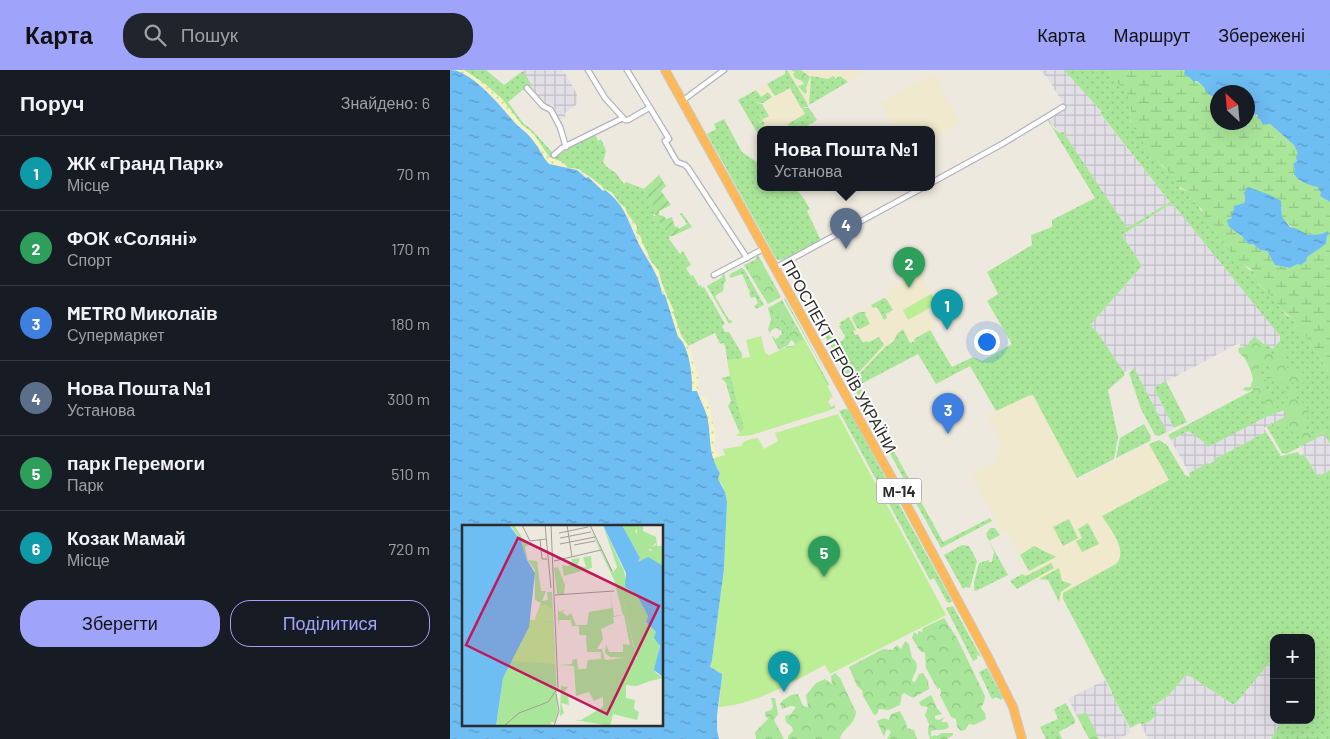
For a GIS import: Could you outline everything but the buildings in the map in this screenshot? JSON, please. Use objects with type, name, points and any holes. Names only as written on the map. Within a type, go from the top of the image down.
[{"type":"highway","name":"ПРОСПЕКТ ГЕРОЇВ УКРАЇНИ","points":[[665,70],[904,500],[989,659],[1013,706],[1022,739]]},
{"type":"street","points":[[588,70],[605,98],[623,118],[628,120],[650,108]]},
{"type":"street","points":[[628,70],[669,139],[665,141],[677,162],[688,168],[747,258]]},
{"type":"street","points":[[682,101],[724,70]]},
{"type":"street","points":[[527,88],[543,106],[551,110],[560,127],[566,147]]},
{"type":"street","points":[[935,181],[1002,144],[1063,107]]},
{"type":"street","points":[[554,156],[566,147],[623,118]]},
{"type":"street","points":[[775,268],[916,191]]},
{"type":"street","points":[[714,275],[764,248]]},
{"type":"shaded area","points":[[522,70],[561,70],[567,76],[577,94],[577,104],[564,114],[566,116],[559,120],[553,104],[544,106],[530,87],[532,86]]},
{"type":"shaded area","points":[[785,70],[869,70],[807,105],[817,120],[807,126],[757,126],[757,132],[738,100],[785,74]]},
{"type":"shaded area","points":[[1039,70],[1066,71],[1102,112],[1100,114],[1170,202],[1127,228],[1062,132],[1060,133],[1051,123],[1049,119],[1063,111],[1064,105],[1047,77]]},
{"type":"shaded area","points":[[934,73],[958,124],[935,137],[935,126],[893,126],[881,102]]},
{"type":"shaded area","points":[[1172,203],[1280,336],[1280,341],[1271,349],[1266,343],[1242,348],[1239,343],[1154,388],[1174,428],[1167,432],[1134,369],[1124,372],[1097,332],[1090,325],[1142,266],[1122,235]]},
{"type":"shaded area","points":[[919,271],[938,305],[926,312],[936,327],[930,330],[938,343],[854,388],[832,349],[847,340],[839,323],[890,294],[888,288]]},
{"type":"shaded area","points":[[1033,395],[1079,481],[1149,444],[1169,480],[1103,516],[1121,549],[1121,558],[1116,564],[1063,596],[1063,599],[1059,602],[1048,579],[1039,579],[1038,577],[1017,589],[1012,585],[1010,581],[1028,571],[1006,531],[1002,532],[971,475],[997,461],[994,455],[1000,451],[1001,444],[987,416]]},
{"type":"shaded area","points":[[1284,408],[1287,416],[1264,428],[1266,432],[1215,459],[1216,461],[1209,465],[1208,463],[1189,473],[1171,440],[1189,431],[1205,443]]},
{"type":"shaded area","points":[[1323,431],[1330,444],[1330,470],[1318,477],[1299,445]]},
{"type":"shaded area","points":[[1270,662],[1270,724],[1280,724],[1271,739],[1148,739],[1141,725],[1147,722],[1152,707],[1168,696],[1187,674],[1234,705]]},
{"type":"shaded area","points":[[1105,680],[1131,732],[1119,739],[1097,738],[1086,712],[1077,716],[1068,699]]},
{"type":"green space","points":[[464,70],[486,70],[504,85],[523,71],[532,86],[524,89],[508,102],[523,123],[531,129],[553,153],[555,158],[595,134],[598,141],[601,139],[606,151],[603,162],[616,173],[624,184],[626,182],[644,189],[653,205],[651,207],[655,213],[653,215],[670,236],[669,239],[680,254],[683,251],[691,265],[686,268],[691,276],[693,275],[699,286],[704,287],[725,324],[722,326],[725,332],[729,332],[742,354],[742,359],[830,398],[828,402],[831,407],[835,405],[835,408],[751,435],[736,436],[740,433],[728,406],[731,401],[726,383],[721,378],[730,376],[725,346],[723,343],[720,344],[715,333],[688,346],[681,335],[657,269],[644,249],[640,236],[636,233],[637,227],[612,192],[604,190],[593,179],[578,169],[569,168],[562,162],[549,157],[533,133],[522,125],[502,99],[485,84]]},
{"type":"green space","points":[[785,70],[787,70],[808,107],[801,108],[790,88],[775,96],[767,84],[785,74]]},
{"type":"green space","points":[[790,70],[801,70],[810,77],[805,94],[798,86],[804,84],[795,78],[793,74],[795,72]]},
{"type":"green space","points":[[1064,70],[1108,70],[1110,75],[1127,88],[1131,107],[1130,121],[1141,139],[1163,167],[1173,175],[1180,189],[1188,191],[1221,241],[1248,269],[1254,271],[1258,284],[1271,295],[1286,315],[1294,319],[1297,328],[1307,337],[1330,374],[1330,444],[1323,431],[1300,447],[1286,454],[1282,453],[1267,427],[1287,416],[1283,408],[1208,447],[1189,431],[1171,440],[1168,435],[1261,386],[1242,348],[1258,339],[1272,349],[1280,341],[1280,336],[1172,203],[1122,235],[1142,266],[1090,325],[1097,332],[1125,375],[1108,390],[1118,437],[1114,459],[1077,478],[1033,395],[996,411],[970,366],[936,384],[918,354],[859,385],[876,418],[871,419],[851,383],[885,347],[893,342],[897,334],[903,329],[910,343],[930,330],[952,367],[973,357],[982,361],[1012,344],[987,301],[998,294],[987,272],[1032,245],[1031,235],[1052,227],[1052,220],[1095,198],[1047,119],[1049,119],[1053,128],[1060,133],[1063,132],[1127,228],[1170,202],[1100,113],[1102,112]]},
{"type":"green space","points":[[1108,70],[1185,70],[1189,77],[1206,88],[1210,93],[1210,130],[1255,130],[1255,114],[1270,124],[1294,145],[1298,154],[1295,169],[1300,181],[1318,187],[1322,193],[1320,196],[1330,202],[1330,374],[1307,337],[1297,328],[1294,319],[1284,312],[1270,294],[1254,280],[1252,277],[1255,274],[1254,271],[1241,263],[1221,241],[1204,216],[1201,208],[1192,203],[1188,191],[1177,186],[1172,179],[1172,175],[1143,143],[1130,120],[1131,107],[1127,88],[1118,84]],"holes":[[[1246,191],[1282,208],[1282,217],[1288,224],[1308,236],[1317,234],[1327,236],[1326,244],[1290,268],[1275,265],[1267,251],[1260,250],[1253,244],[1248,244],[1242,236],[1229,227],[1234,211],[1245,203]]]},
{"type":"green space","points":[[811,76],[828,79],[833,76],[836,78],[830,82],[840,76],[848,82],[809,105]]},
{"type":"green space","points":[[756,90],[761,97],[768,92],[772,97],[763,103],[753,102],[762,104],[769,116],[763,119],[758,112],[763,120],[760,122],[755,114],[760,123],[763,121],[765,124],[757,126],[757,133],[738,100]]},
{"type":"green space","points":[[802,108],[809,108],[817,120],[807,126],[789,126],[788,124],[805,114]]},
{"type":"green space","points":[[724,119],[742,152],[757,162],[757,191],[797,191],[800,194],[810,209],[807,211],[821,241],[794,256],[777,260],[707,134],[716,129],[714,124]]},
{"type":"green space","points":[[659,175],[666,186],[661,191],[671,205],[659,211],[659,215],[664,216],[666,219],[672,217],[675,227],[677,226],[679,229],[687,224],[680,214],[682,213],[692,227],[673,236],[670,236],[654,216],[656,216],[651,207],[653,205],[644,189]]},
{"type":"green space","points":[[758,255],[781,297],[768,304],[744,265],[755,260]]},
{"type":"green space","points":[[756,263],[763,267],[778,298],[769,302],[766,298],[767,293],[762,293],[748,269],[748,266]]},
{"type":"green space","points":[[741,268],[744,269],[764,305],[756,309],[754,306],[758,303],[755,297],[751,298],[742,274],[731,278],[729,275]]},
{"type":"green space","points":[[724,272],[726,281],[723,291],[715,296],[729,320],[733,321],[729,324],[707,286],[721,278]]},
{"type":"green space","points":[[931,294],[937,304],[908,320],[903,310]]},
{"type":"green space","points":[[785,298],[832,385],[784,299]]},
{"type":"green space","points":[[884,298],[893,310],[886,314],[887,318],[884,320],[877,307],[873,308],[871,305]]},
{"type":"green space","points":[[782,300],[829,384],[828,386],[782,355],[779,351],[795,344],[791,340],[788,345],[779,350],[772,337],[775,339],[779,338],[782,334],[781,330],[773,329],[770,332],[771,335],[768,330],[771,319],[768,308]]},
{"type":"green space","points":[[781,304],[789,316],[791,325],[796,329],[800,339],[798,341],[790,339],[789,326],[785,328],[784,323],[781,326],[779,325],[782,319],[780,313],[774,314],[779,319],[776,325],[773,324],[770,309],[781,307]]},
{"type":"green space","points":[[860,312],[866,312],[865,314],[870,324],[860,329],[857,328],[852,318]]},
{"type":"green space","points":[[849,317],[856,330],[853,331],[855,335],[858,334],[863,343],[879,337],[884,345],[850,382],[823,332],[829,328],[837,343],[843,340],[845,336],[839,323]]},
{"type":"green space","points":[[761,336],[765,353],[769,355],[788,347],[793,348],[796,343],[804,339],[833,397],[828,399],[831,410],[751,435],[736,436],[744,428],[727,360],[750,357],[746,340]]},
{"type":"green space","points":[[1254,337],[1257,338],[1256,343],[1260,345],[1260,348],[1265,353],[1274,354],[1276,346],[1282,346],[1286,356],[1284,365],[1289,369],[1299,369],[1304,379],[1301,385],[1294,382],[1286,386],[1276,379],[1266,377],[1270,367],[1269,363],[1265,362],[1255,369],[1257,376],[1264,378],[1267,382],[1264,386],[1257,387],[1267,390],[1269,397],[1275,396],[1277,403],[1273,407],[1276,410],[1281,405],[1287,405],[1286,400],[1288,397],[1284,392],[1286,389],[1293,387],[1297,393],[1296,400],[1302,402],[1309,411],[1305,425],[1310,435],[1322,430],[1325,433],[1323,435],[1297,447],[1295,444],[1303,437],[1301,434],[1293,433],[1294,426],[1291,426],[1290,431],[1286,424],[1273,428],[1272,424],[1268,425],[1283,418],[1285,414],[1283,410],[1264,418],[1266,408],[1260,394],[1254,394],[1253,389],[1249,391],[1243,390],[1245,387],[1251,387],[1253,380],[1248,364],[1238,349],[1249,345],[1249,342]]},
{"type":"green space","points":[[1134,368],[1167,432],[1159,436],[1155,435],[1141,409],[1129,373]]},
{"type":"green space","points":[[1166,381],[1187,422],[1174,428],[1154,388]]},
{"type":"green space","points":[[849,410],[894,494],[892,495],[886,484],[879,485],[839,411]]},
{"type":"green space","points":[[838,414],[946,615],[830,674],[825,665],[761,697],[747,702],[719,707],[722,674],[710,667],[724,569],[727,502],[723,486],[718,479],[720,473],[712,459],[725,455],[723,449],[741,446],[746,441],[754,438],[758,438],[764,449],[778,441],[775,433]]},
{"type":"green space","points":[[878,422],[909,479],[905,481],[874,424]]},
{"type":"green space","points":[[1144,424],[1151,436],[1150,441],[1116,458],[1120,438]]},
{"type":"green space","points":[[1266,432],[1281,456],[1298,452],[1300,455],[1304,454],[1318,477],[1330,470],[1330,739],[1271,739],[1280,724],[1315,724],[1315,634],[1270,634],[1270,662],[1234,705],[1187,674],[1168,696],[1152,707],[1157,713],[1150,721],[1130,728],[1063,599],[1063,593],[1116,564],[1119,559],[1120,553],[1117,540],[1102,516],[1169,480],[1149,444],[1159,440],[1167,445],[1185,475],[1190,477],[1189,473],[1215,461],[1215,459]]},
{"type":"green space","points":[[895,497],[952,601],[950,603],[947,602],[934,578],[930,580],[887,500]]},
{"type":"green space","points":[[920,500],[943,542],[990,518],[992,521],[941,548],[916,503]]},
{"type":"green space","points":[[1069,519],[1078,538],[1063,546],[1053,527]]},
{"type":"green space","points":[[1088,523],[1099,544],[1082,552],[1076,541],[1082,538],[1078,529]]},
{"type":"green space","points":[[990,528],[995,528],[1000,535],[989,541],[986,534]]},
{"type":"green space","points":[[990,542],[1008,575],[976,591],[974,590],[974,582],[979,563],[981,562],[982,564],[982,562],[989,560],[989,562],[992,562],[994,552]]},
{"type":"green space","points":[[962,545],[969,546],[977,561],[970,588],[966,587],[963,589],[944,555]]},
{"type":"green space","points":[[1034,546],[1056,557],[1029,571],[1020,555]]},
{"type":"green space","points":[[1051,563],[1054,568],[1017,589],[1010,581],[1022,574],[1026,576]]},
{"type":"green space","points":[[1059,568],[1062,581],[1072,584],[1061,592],[1059,602],[1048,580],[1039,579]]},
{"type":"green space","points":[[953,606],[981,657],[977,655],[977,659],[973,661],[946,608]]},
{"type":"green space","points":[[944,618],[957,638],[985,696],[981,708],[985,713],[986,719],[974,725],[969,724],[965,730],[961,731],[957,727],[956,719],[951,717],[940,695],[940,688],[938,690],[926,668],[925,653],[920,651],[912,638],[914,632],[918,635],[918,631],[922,632],[923,628]]},
{"type":"green space","points":[[905,641],[909,644],[912,658],[917,666],[912,681],[915,682],[919,674],[923,673],[928,681],[929,689],[913,698],[904,693],[900,705],[889,710],[879,709],[877,714],[874,715],[863,696],[862,690],[857,686],[849,667],[883,649],[892,650],[897,645],[901,649]]},
{"type":"green space","points":[[987,668],[1003,698],[1001,700],[997,697],[992,699],[979,672]]},
{"type":"green space","points":[[835,673],[840,678],[856,712],[853,721],[843,732],[840,739],[788,739],[788,736],[793,731],[792,727],[786,722],[785,716],[791,714],[796,707],[791,706],[782,709],[780,704],[788,697],[798,694],[803,706],[808,707],[806,695],[816,683],[825,679],[832,684],[831,676]]},
{"type":"green space","points":[[931,695],[942,714],[935,716],[935,719],[939,720],[945,717],[941,722],[947,722],[949,727],[931,731],[931,736],[937,736],[941,733],[953,733],[947,739],[930,739],[928,733],[929,724],[925,715],[928,707],[921,706],[919,702]]},
{"type":"green space","points":[[771,698],[775,698],[778,714],[774,720],[784,739],[756,739],[755,732],[768,719],[765,712],[773,707]]},
{"type":"green space","points":[[1066,703],[1075,723],[1059,732],[1062,739],[1046,739],[1040,727],[1058,719],[1054,709]]},
{"type":"green space","points":[[900,711],[907,728],[914,730],[917,739],[887,739],[891,732],[888,729],[884,737],[877,721],[884,718],[889,720],[891,714]]},
{"type":"green space","points":[[1086,712],[1099,739],[1089,739],[1077,716]]},
{"type":"sand","points":[[456,70],[464,70],[485,84],[502,99],[522,125],[533,133],[549,157],[562,162],[569,168],[578,169],[602,186],[604,190],[611,193],[625,207],[637,227],[636,233],[640,236],[650,260],[659,271],[661,283],[674,311],[681,335],[690,349],[699,378],[698,388],[700,395],[707,400],[709,405],[716,438],[714,447],[720,457],[712,459],[707,418],[703,402],[697,391],[692,391],[689,359],[684,345],[678,337],[665,295],[662,294],[654,270],[642,250],[623,209],[612,196],[604,191],[582,173],[549,165],[526,132],[514,122],[499,103],[483,88]]},
{"type":"water","points":[[450,70],[467,76],[486,91],[515,123],[530,136],[549,164],[577,170],[612,196],[627,217],[656,275],[662,294],[665,295],[678,337],[688,354],[692,391],[697,391],[707,416],[711,452],[720,473],[718,479],[725,492],[727,502],[724,569],[710,667],[722,674],[717,715],[719,739],[450,739]]},
{"type":"water","points":[[1185,70],[1330,70],[1330,202],[1320,196],[1321,193],[1318,187],[1304,183],[1294,174],[1293,164],[1297,161],[1296,157],[1298,154],[1294,145],[1270,124],[1263,125],[1260,119],[1257,118],[1258,115],[1255,114],[1255,85],[1210,85],[1210,95],[1197,81],[1193,81],[1184,74]]},
{"type":"water","points":[[1248,187],[1281,201],[1282,217],[1290,227],[1308,235],[1322,234],[1328,231],[1326,244],[1307,257],[1306,261],[1301,265],[1297,264],[1290,268],[1275,265],[1267,251],[1260,250],[1253,244],[1248,244],[1242,236],[1229,227],[1227,220],[1232,218],[1231,213],[1234,210],[1234,206],[1245,203],[1245,195],[1243,193]]},
{"type":"place","name":"Нова Пошта №1","points":[[846,249]]},
{"type":"place","name":"ФОК «Соляні»","points":[[909,288]]},
{"type":"place","name":"ЖК «Гранд Парк»","points":[[947,330]]},
{"type":"place","name":"METRO Миколаїв","points":[[948,434]]},
{"type":"place","name":"парк Перемоги","points":[[824,577]]},
{"type":"place","name":"Козак Мамай","points":[[784,692]]}]
